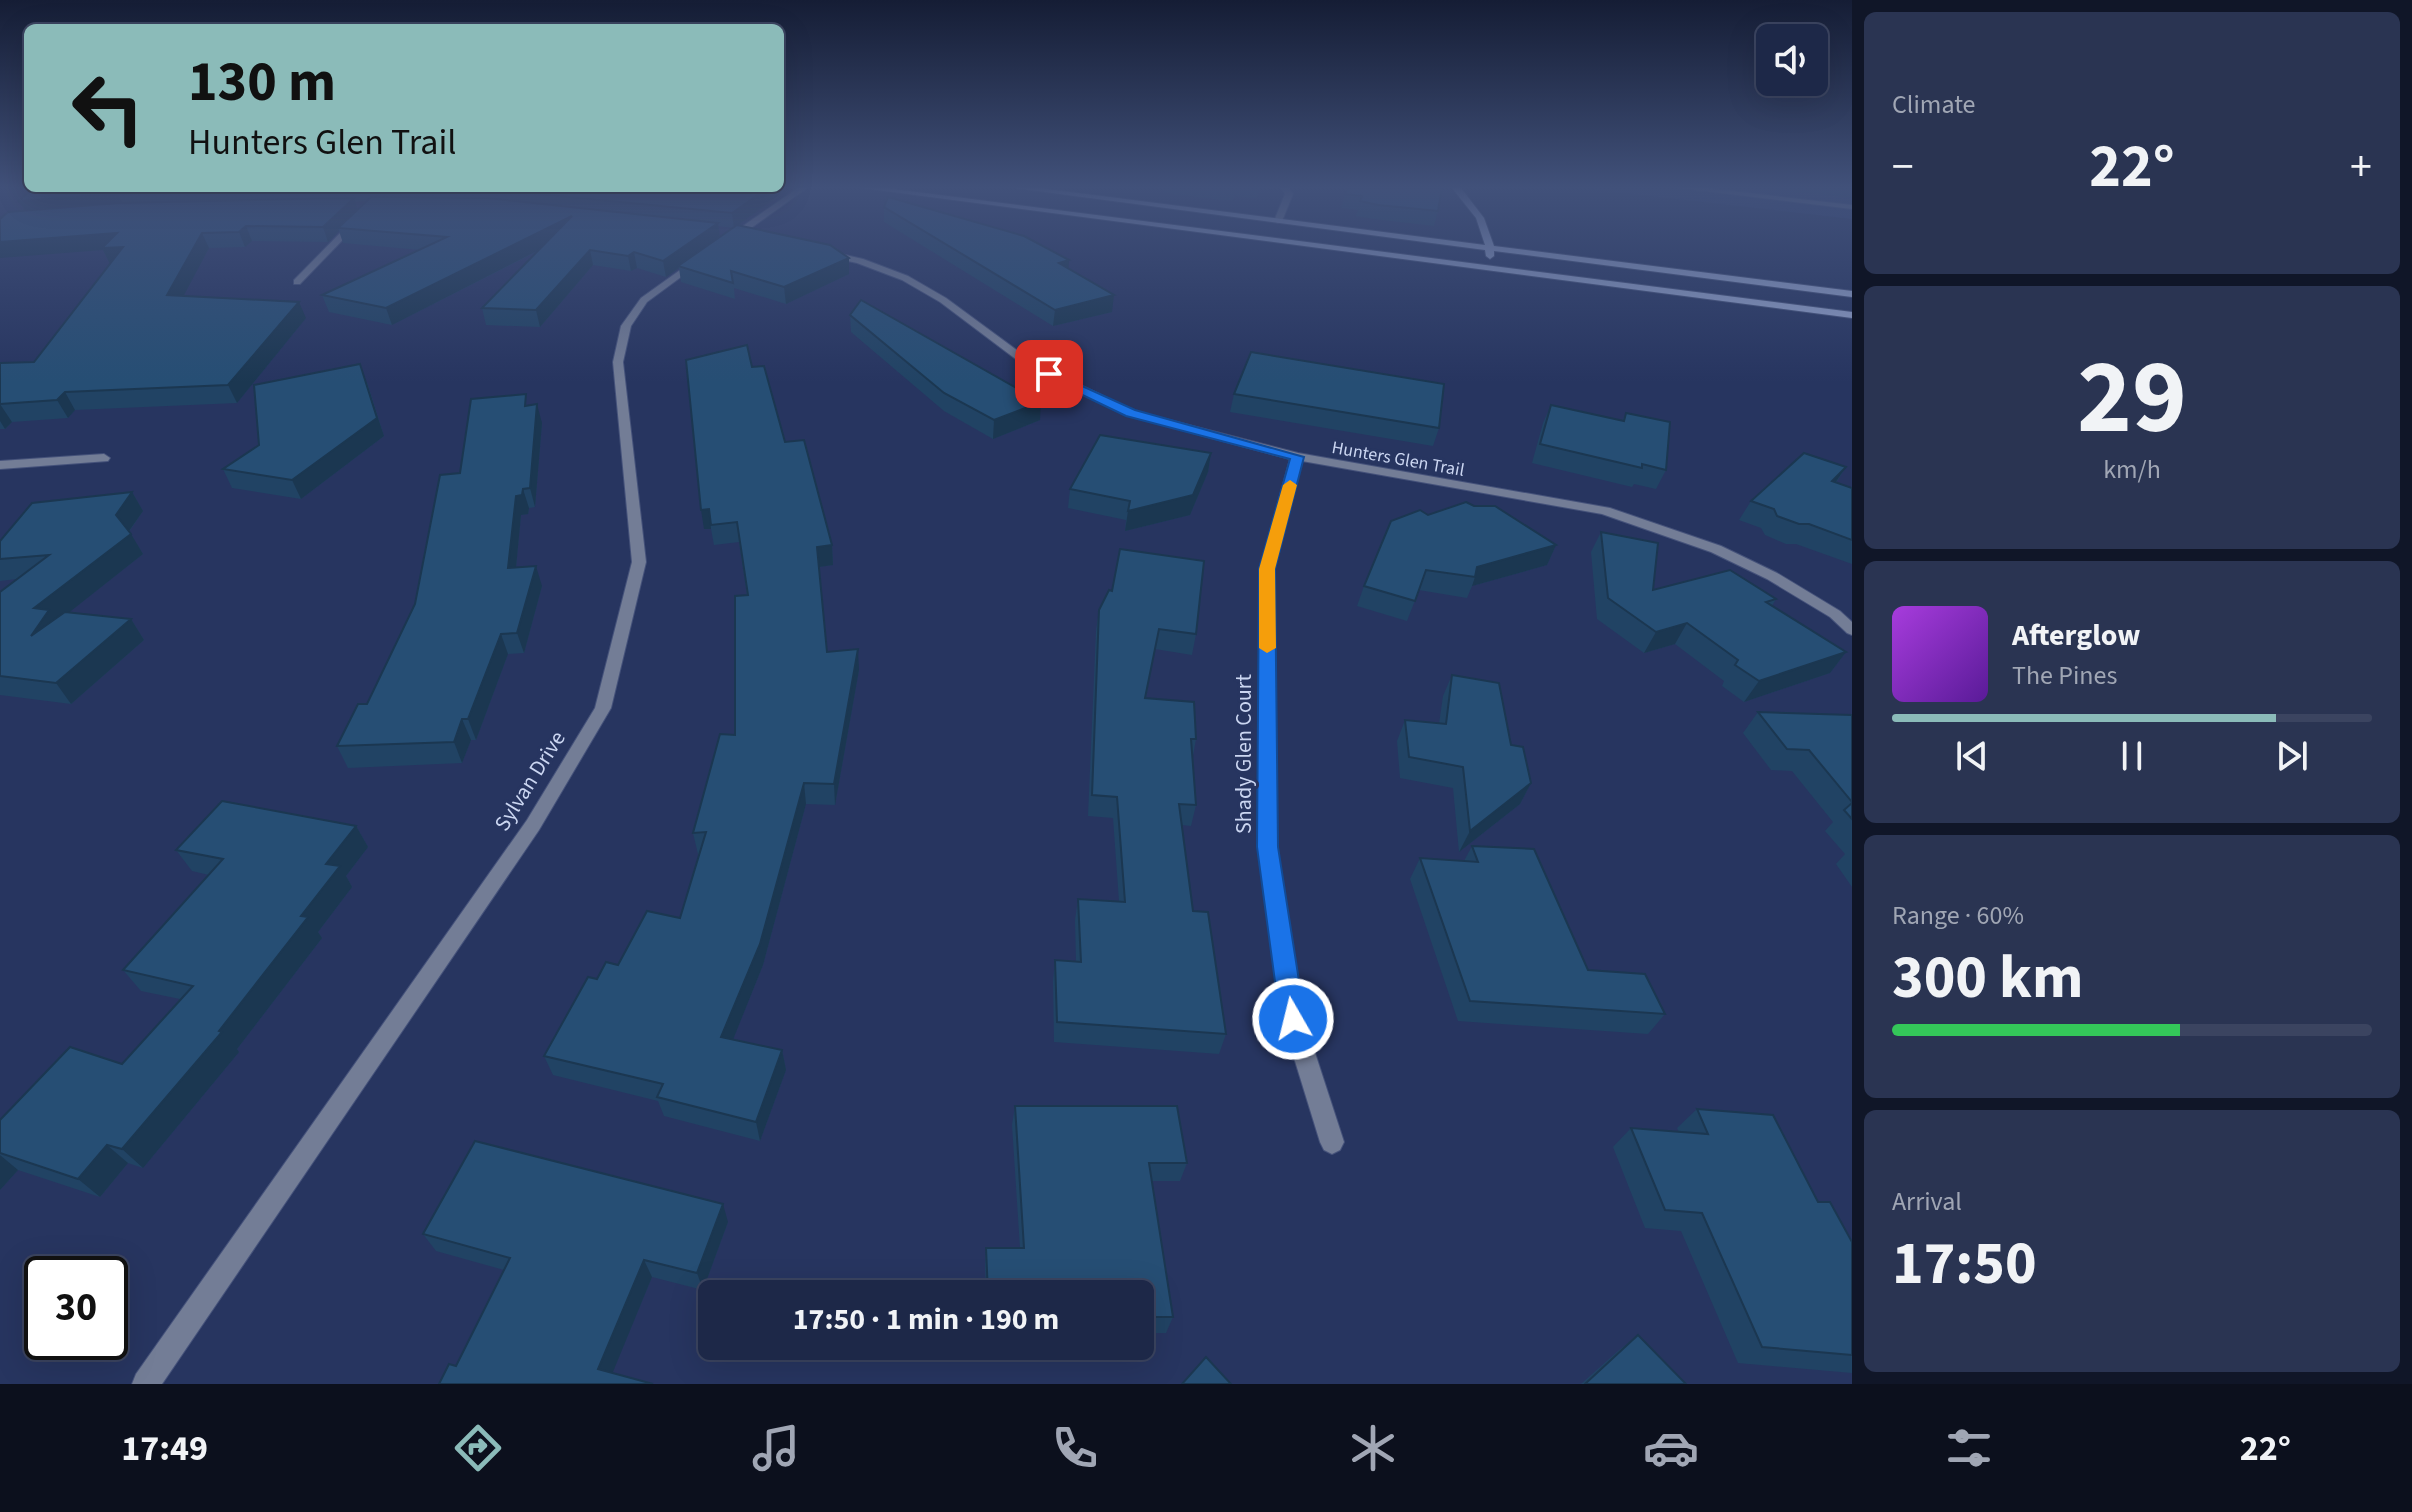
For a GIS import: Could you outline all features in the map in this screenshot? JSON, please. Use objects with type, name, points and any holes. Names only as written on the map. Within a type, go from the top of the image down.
[{"type":"street","points":[[297,282],[326,253]]},
{"type":"street","name":"Sylvan Drive","points":[[146,1384],[533,825],[603,708],[639,562],[618,362],[626,326],[644,300],[711,253]]},
{"type":"street","name":"Hunters Glen Trail","points":[[821,253],[860,261],[905,278],[943,300],[1029,364],[1130,413],[1297,457],[1605,511],[1716,549],[1772,576],[1835,614],[1852,630]]},
{"type":"street","points":[[1376,253],[1852,315]]},
{"type":"street","points":[[1490,253],[1490,267]]},
{"type":"street","points":[[1533,253],[1852,294]]},
{"type":"street","name":"Shady Glen Court","points":[[1297,457],[1267,569],[1268,847],[1293,1019],[1332,1142]]},
{"type":"street","points":[[0,465],[104,458]]},
{"type":"building","points":[[119,253],[191,253],[167,295],[299,302],[228,385],[65,392],[57,400],[0,404],[0,363],[34,362]]},
{"type":"building","points":[[413,253],[498,253],[386,308],[322,295]]},
{"type":"building","points":[[536,253],[588,253],[536,310],[482,308]]},
{"type":"building","points":[[606,253],[633,253],[628,256]]},
{"type":"building","points":[[636,253],[675,253],[663,261]]},
{"type":"building","points":[[697,253],[841,253],[849,258],[784,287],[731,271],[733,283],[678,266]]},
{"type":"building","points":[[960,253],[1055,253],[1069,260],[1059,263],[1114,295],[1055,310]]},
{"type":"building","points":[[861,300],[1041,402],[994,420],[944,393],[850,315]]},
{"type":"building","points":[[747,345],[752,367],[764,366],[785,442],[804,440],[832,545],[817,547],[827,652],[858,649],[834,784],[804,783],[760,944],[721,1037],[782,1050],[756,1122],[657,1097],[663,1084],[544,1056],[588,977],[597,979],[606,962],[618,965],[647,911],[680,918],[706,832],[693,833],[720,734],[735,735],[735,596],[748,595],[737,522],[711,525],[709,509],[701,510],[686,360]]},
{"type":"building","points":[[1251,352],[1444,384],[1439,428],[1234,394]]},
{"type":"building","points":[[360,364],[377,418],[292,480],[223,469],[259,445],[254,385]]},
{"type":"building","points":[[526,394],[525,406],[537,404],[530,488],[523,489],[522,495],[516,496],[508,568],[536,566],[517,633],[501,634],[468,719],[462,719],[454,742],[337,746],[358,704],[367,704],[415,604],[440,475],[460,473],[471,399]]},
{"type":"building","points":[[1551,405],[1624,421],[1626,413],[1670,422],[1666,470],[1642,464],[1642,468],[1540,444]]},
{"type":"building","points":[[1100,435],[1211,453],[1193,495],[1128,511],[1130,501],[1070,489]]},
{"type":"building","points":[[1804,453],[1846,467],[1832,481],[1852,488],[1852,540],[1777,516],[1774,509],[1751,501]]},
{"type":"building","points":[[132,492],[116,515],[131,534],[34,608],[49,610],[31,636],[65,612],[131,619],[56,683],[0,676],[0,592],[49,555],[0,559],[0,541],[32,503]]},
{"type":"building","points":[[1466,502],[1474,506],[1495,506],[1556,545],[1477,567],[1475,577],[1426,570],[1415,601],[1364,586],[1391,521],[1420,510],[1428,515]]},
{"type":"building","points":[[1601,532],[1658,543],[1653,590],[1730,570],[1776,599],[1766,602],[1846,652],[1759,681],[1735,665],[1738,660],[1687,623],[1656,632],[1608,598]]},
{"type":"building","points":[[1120,549],[1204,561],[1196,634],[1159,629],[1145,698],[1194,702],[1196,739],[1191,739],[1196,805],[1179,804],[1193,911],[1208,912],[1226,1034],[1057,1022],[1055,960],[1081,962],[1078,899],[1125,902],[1117,797],[1092,795],[1099,610],[1109,590],[1112,591]]},
{"type":"building","points":[[1452,675],[1499,683],[1511,745],[1523,747],[1531,783],[1470,831],[1463,767],[1409,757],[1405,720],[1446,724]]},
{"type":"building","points":[[1758,712],[1852,715],[1852,802],[1809,750],[1787,749]]},
{"type":"building","points":[[222,801],[356,826],[326,864],[340,866],[301,916],[308,917],[219,1031],[222,1032],[122,1149],[107,1145],[78,1179],[0,1153],[0,1120],[70,1047],[122,1064],[193,986],[123,970],[223,859],[176,850]]},
{"type":"building","points":[[1852,803],[1852,819],[1844,810]]},
{"type":"building","points":[[1472,846],[1534,849],[1588,970],[1645,974],[1665,1014],[1470,1001],[1420,858],[1478,862]]},
{"type":"building","points":[[1015,1106],[1177,1106],[1187,1163],[1149,1163],[1173,1317],[1154,1317],[1154,1280],[987,1280],[986,1248],[1024,1248]]},
{"type":"building","points":[[1697,1109],[1773,1115],[1818,1202],[1830,1202],[1852,1242],[1852,1355],[1762,1347],[1702,1213],[1665,1210],[1631,1128],[1708,1134]]},
{"type":"building","points":[[475,1141],[723,1204],[697,1273],[644,1260],[598,1369],[653,1384],[439,1384],[449,1364],[456,1366],[510,1258],[423,1234]]},
{"type":"building","points":[[1638,1335],[1686,1384],[1585,1384]]},
{"type":"building","points":[[1206,1357],[1231,1384],[1182,1384]]},
{"type":"slow traffic","points":[[1267,648],[1267,569],[1290,485]]},
{"type":"route","points":[[1049,374],[1130,413],[1297,457],[1267,569],[1268,847],[1293,1019]]}]
